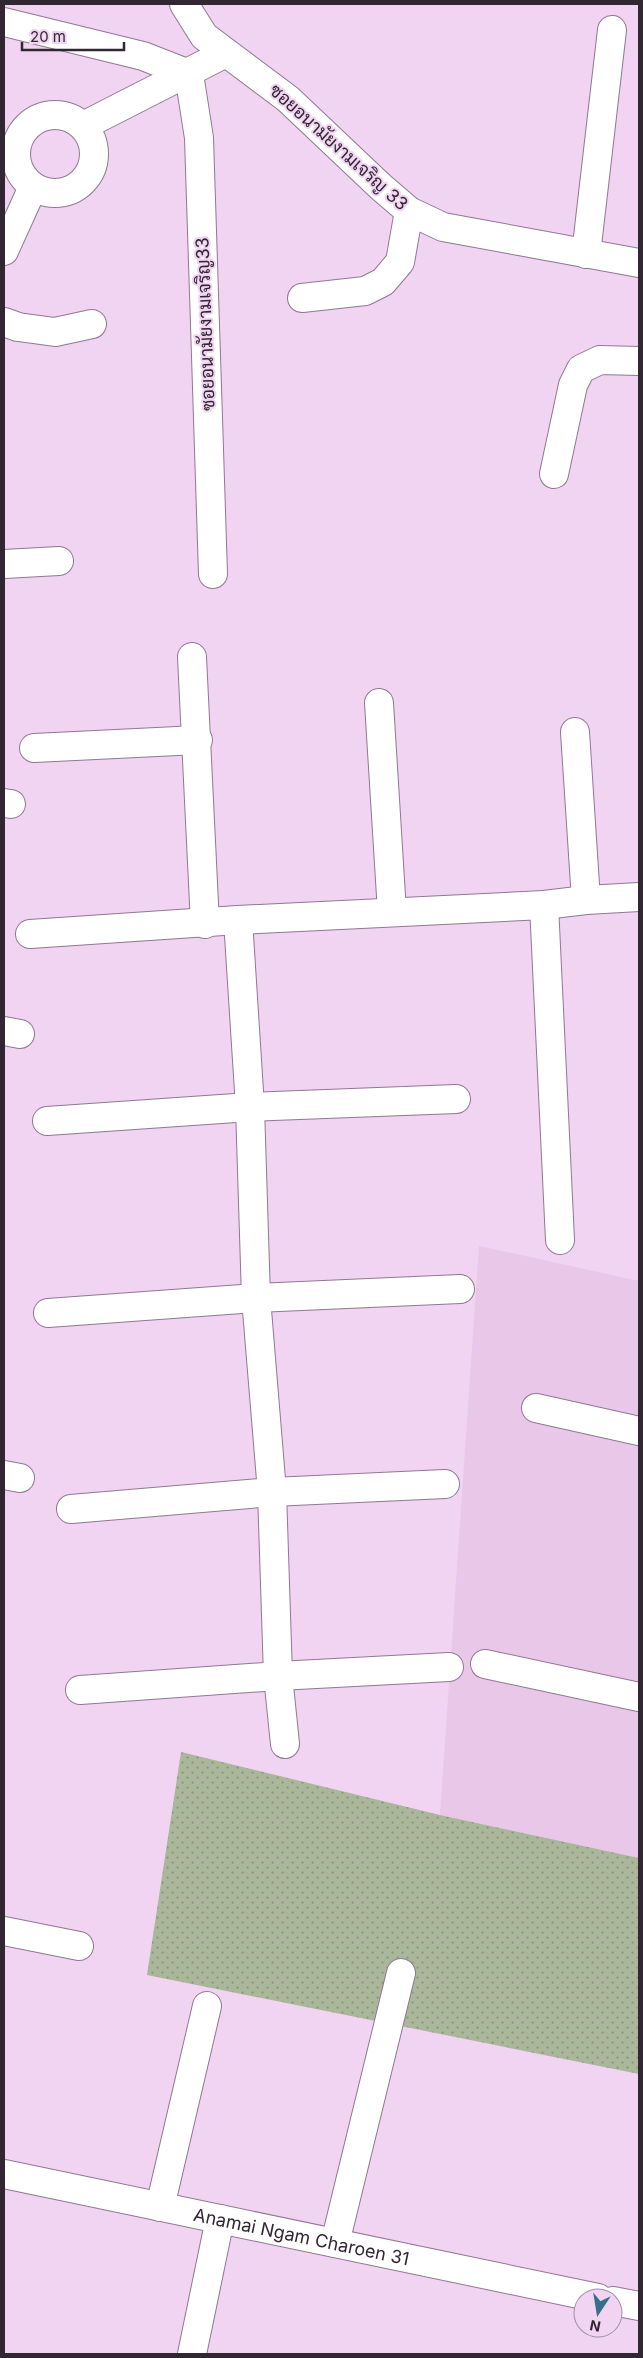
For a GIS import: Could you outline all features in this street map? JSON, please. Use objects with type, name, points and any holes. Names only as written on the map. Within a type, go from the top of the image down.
[{"type":"street","name":"ซอยอนามัยงามเจริญ 33","points":[[184,4],[204,36],[288,99],[409,211],[443,227],[639,264]]},
{"type":"street","points":[[4,22],[144,56],[189,74]]},
{"type":"street","points":[[586,254],[612,30]]},
{"type":"street","points":[[83,126],[189,74],[226,53]]},
{"type":"street","name":"ซอยอนามัยงามเจริญ33","points":[[189,74],[199,138],[213,574]]},
{"type":"street","points":[[59,115],[72,119],[83,126],[91,138],[94,152],[92,167],[86,179],[75,188],[61,193],[46,193],[33,187],[24,178],[15,154],[17,141],[24,130],[34,121],[46,116],[59,115]]},
{"type":"street","points":[[4,251],[33,187]]},
{"type":"street","points":[[302,298],[366,291],[382,282],[400,262],[409,211]]},
{"type":"street","points":[[4,322],[18,327],[56,332],[92,324]]},
{"type":"street","points":[[554,474],[573,384],[581,369],[600,360],[639,361]]},
{"type":"street","points":[[4,564],[59,561]]},
{"type":"street","points":[[192,657],[198,740],[205,924]]},
{"type":"street","points":[[379,703],[392,912]]},
{"type":"street","points":[[575,732],[586,900]]},
{"type":"street","points":[[34,748],[198,740]]},
{"type":"street","points":[[30,934],[205,924],[238,920],[544,905],[639,897]]},
{"type":"street","points":[[544,905],[560,1240]]},
{"type":"street","points":[[238,920],[250,1107],[256,1298],[272,1492],[278,1676],[285,1744]]},
{"type":"street","points":[[47,1121],[250,1107],[456,1099]]},
{"type":"street","points":[[48,1313],[256,1298],[460,1289]]},
{"type":"street","points":[[536,1408],[639,1431]]},
{"type":"street","points":[[71,1509],[272,1492],[445,1484]]},
{"type":"street","points":[[485,1664],[639,1697]]},
{"type":"street","points":[[80,1690],[278,1676],[449,1667]]},
{"type":"street","points":[[4,1931],[79,1946]]},
{"type":"street","points":[[335,2243],[401,1973]]},
{"type":"street","points":[[160,2207],[208,2006]]},
{"type":"street","name":"Anamai Ngam Charoen 31","points":[[4,2174],[573,2293]]},
{"type":"street","points":[[192,2354],[220,2219]]},
{"type":"street","points":[[623,2303],[639,2306]]},
{"type":"shaded area","points":[[479,1246],[639,1281],[639,1858],[440,1815]]},
{"type":"green space","points":[[181,1752],[440,1815],[639,1858],[639,2074],[147,1975]]}]
